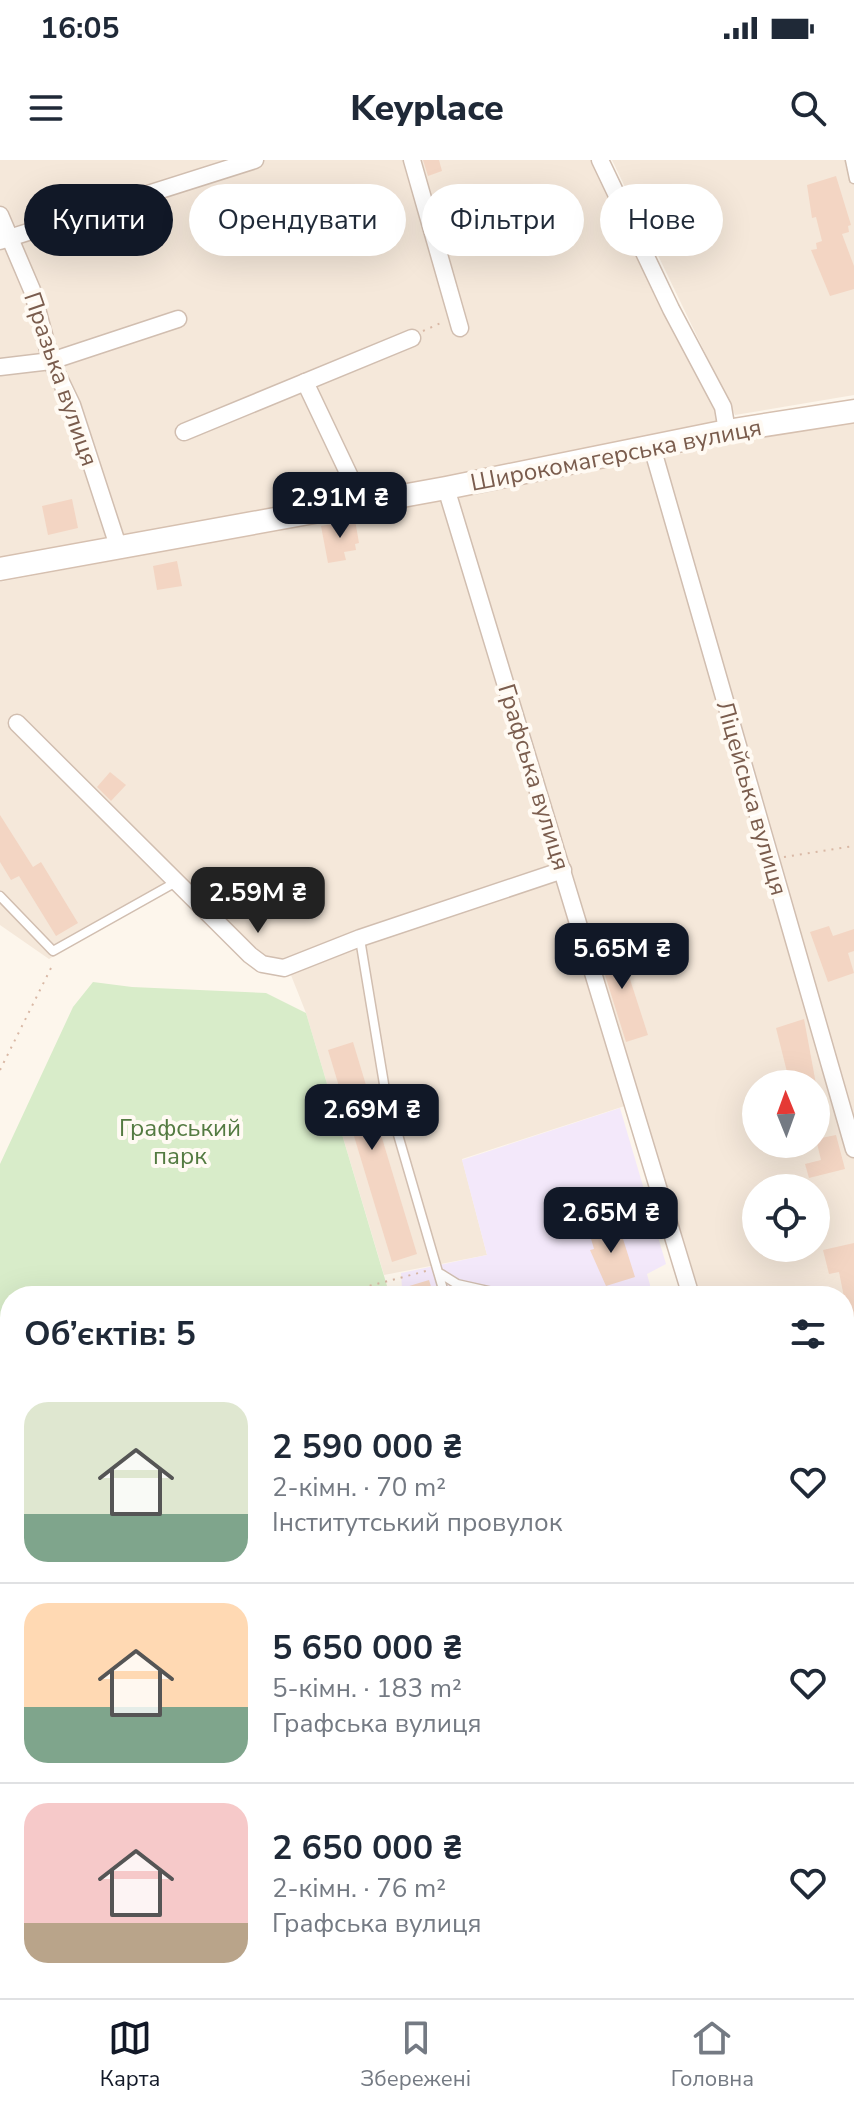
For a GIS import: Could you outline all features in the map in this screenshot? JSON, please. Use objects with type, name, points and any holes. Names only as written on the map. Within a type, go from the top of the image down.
[{"type":"street","points":[[4,241],[255,160]]},
{"type":"street","points":[[412,160],[459,322]]},
{"type":"street","points":[[600,160],[671,309],[723,407],[727,431]]},
{"type":"street","name":"Празька вулиця","points":[[0,215],[4,241],[32,290],[51,361],[72,405],[118,546]]},
{"type":"street","points":[[0,367],[51,361],[178,319]]},
{"type":"street","points":[[184,432],[412,338]]},
{"type":"street","points":[[305,382],[362,502]]},
{"type":"street","name":"Широкомагерська вулиця","points":[[0,569],[446,488],[727,431],[854,411]]},
{"type":"street","name":"Ліцейська вулиця","points":[[652,447],[854,1149]]},
{"type":"street","name":"Графська вулиця","points":[[446,488],[688,1286]]},
{"type":"street","points":[[17,723],[250,955],[274,967],[284,968],[360,938],[563,870]]},
{"type":"lane","points":[[850,160],[854,179]]},
{"type":"lane","points":[[0,896],[47,949],[59,950],[177,881]]},
{"type":"lane","points":[[360,938],[385,1090],[443,1286]]},
{"type":"lane","points":[[440,1271],[457,1284],[466,1286]]},
{"type":"path","points":[[412,338],[434,324],[459,322]]},
{"type":"path","points":[[769,859],[854,846]]},
{"type":"path","points":[[0,1070],[59,950]]},
{"type":"path","points":[[375,1286],[440,1271]]},
{"type":"shaded area","points":[[0,160],[597,160],[608,184],[600,184],[600,256],[643,256],[714,406],[719,425],[0,561]]},
{"type":"shaded area","points":[[612,160],[854,160],[854,395],[735,415],[658,256],[723,256],[723,184],[624,184]]},
{"type":"shaded area","points":[[854,421],[854,1286],[698,1286],[640,1101],[462,1159],[487,1255],[384,1275],[306,1013],[285,960],[265,959],[183,880],[49,959],[0,925],[0,582]]},
{"type":"shaded area","points":[[620,1108],[666,1264],[647,1274],[650,1286],[402,1286],[401,1273],[487,1255],[462,1160]]},
{"type":"green space","name":"Графський парк","points":[[93,982],[132,987],[266,993],[306,1013],[387,1286],[0,1286],[0,1164],[73,1007]]},
{"type":"building","points":[[423,160],[439,160],[442,171],[428,176]]},
{"type":"building","points":[[836,176],[851,225],[848,226],[849,232],[842,234],[854,266],[854,289],[830,296],[811,250],[817,249],[816,243],[822,241],[816,217],[812,218],[807,185]]},
{"type":"building","points":[[72,499],[78,528],[48,535],[42,506]]},
{"type":"building","points":[[355,520],[359,543],[355,544],[356,550],[344,552],[346,560],[328,563],[321,526]]},
{"type":"building","points":[[177,561],[182,586],[157,590],[153,566]]},
{"type":"building","points":[[110,772],[126,785],[111,801],[97,787]]},
{"type":"building","points":[[0,815],[33,867],[41,862],[78,923],[56,936],[19,876],[11,880],[0,862]]},
{"type":"building","points":[[829,926],[833,936],[854,929],[854,951],[848,953],[854,973],[828,982],[810,932]]},
{"type":"building","points":[[617,939],[648,1035],[626,1042],[596,946]]},
{"type":"building","points":[[804,1019],[813,1070],[786,1070],[776,1028]]},
{"type":"building","points":[[353,1042],[417,1254],[392,1262],[328,1050]]},
{"type":"building","points":[[836,1135],[845,1169],[808,1174],[805,1164],[830,1158],[830,1136]]},
{"type":"building","points":[[618,1223],[635,1277],[606,1286],[590,1250],[594,1249],[589,1232]]},
{"type":"building","points":[[854,1243],[854,1286],[842,1286],[839,1272],[829,1274],[826,1262],[830,1262],[830,1248]]},
{"type":"building","points":[[429,1280],[431,1286],[409,1286]]}]
